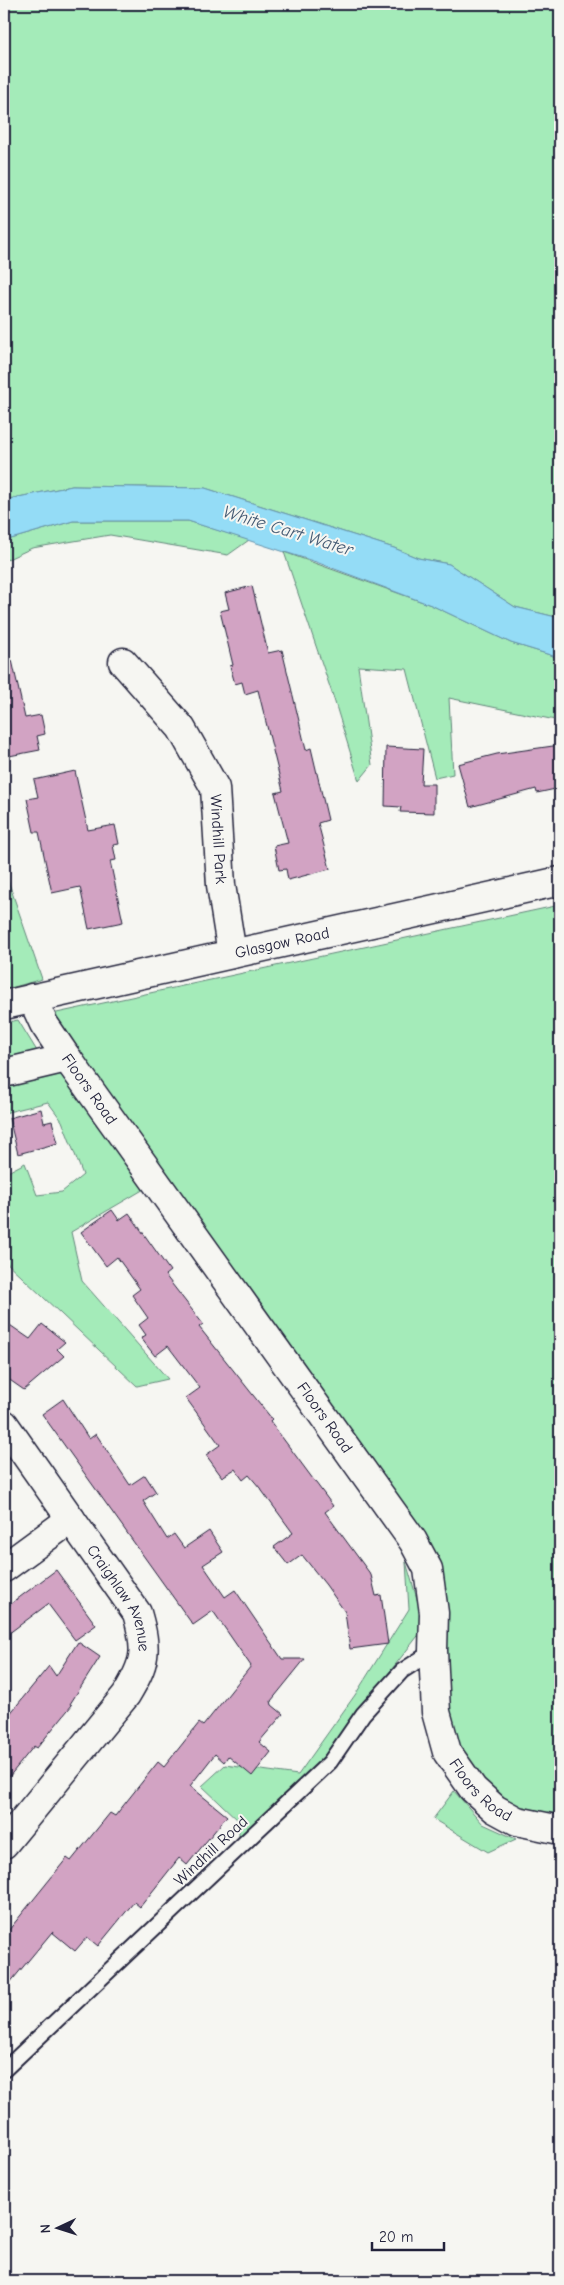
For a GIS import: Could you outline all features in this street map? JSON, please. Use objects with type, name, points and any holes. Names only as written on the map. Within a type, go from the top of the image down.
[{"type":"street","name":"Windhill Park","points":[[123,662],[181,728],[215,788],[221,885],[232,954]]},
{"type":"street","name":"Glasgow Road","points":[[4,1005],[560,881]]},
{"type":"street","name":"Floors Road","points":[[32,998],[44,1024],[67,1058],[413,1541],[428,1569],[434,1613],[433,1651],[436,1712],[447,1752],[473,1789],[495,1809],[516,1822],[560,1830]]},
{"type":"street","points":[[4,1073],[67,1058]]},
{"type":"street","name":"Craighlaw Avenue","points":[[4,1424],[137,1613],[143,1635],[144,1656],[138,1675],[126,1695],[4,1844]]},
{"type":"street","points":[[4,1568],[70,1519]]},
{"type":"lane","name":"Windhill Road","points":[[4,2070],[330,1762],[363,1714],[402,1671],[433,1651]]},
{"type":"green space","points":[[4,4],[560,4],[560,618],[515,607],[449,564],[418,558],[394,548],[205,488],[72,486],[4,500]]},
{"type":"green space","points":[[73,521],[188,521],[249,540],[228,555],[110,535],[32,548],[4,561],[4,541]]},
{"type":"green space","points":[[284,552],[431,605],[511,643],[560,658],[560,721],[449,698],[453,774],[435,778],[407,669],[358,666],[372,765],[359,781],[333,696]]},
{"type":"green space","points":[[4,869],[42,979],[4,990]]},
{"type":"green space","points":[[560,905],[560,1818],[510,1805],[490,1788],[455,1744],[447,1711],[447,1600],[439,1557],[373,1460],[147,1149],[52,1014]]},
{"type":"green space","points":[[18,1020],[37,1051],[4,1059],[4,1023]]},
{"type":"green space","points":[[59,1070],[146,1188],[71,1232],[82,1281],[168,1379],[137,1386],[4,1260],[4,1194],[8,1190],[4,1174],[25,1163],[37,1195],[62,1192],[83,1175],[62,1121],[48,1102],[4,1113],[4,1084]]},
{"type":"green space","points":[[406,1562],[423,1619],[421,1632],[315,1767],[239,1837],[239,1821],[202,1786],[225,1765],[298,1775],[355,1695],[409,1609]]},
{"type":"green space","points":[[454,1791],[483,1824],[516,1839],[488,1852],[433,1819]]},
{"type":"water","name":"White Cart Water","points":[[72,486],[205,488],[394,548],[418,558],[449,564],[515,607],[560,618],[560,658],[511,643],[431,605],[316,562],[188,521],[73,521],[4,541],[4,500]]},
{"type":"building","points":[[252,586],[268,653],[282,650],[306,750],[311,748],[328,820],[318,823],[330,869],[288,880],[286,869],[279,870],[274,846],[288,843],[275,793],[283,791],[258,690],[245,694],[242,682],[235,684],[230,666],[233,665],[220,611],[229,609],[225,593]]},
{"type":"building","points":[[4,660],[12,660],[25,718],[41,715],[45,734],[37,736],[40,750],[4,757]]},
{"type":"building","points":[[560,745],[560,788],[537,793],[536,789],[470,807],[458,764],[497,754]]},
{"type":"building","points":[[386,747],[423,749],[421,784],[434,784],[434,813],[400,812],[401,807],[385,806]]},
{"type":"building","points":[[75,771],[88,830],[115,825],[119,844],[113,845],[116,860],[110,861],[123,922],[89,929],[80,887],[52,893],[39,832],[34,832],[27,799],[38,797],[34,780]]},
{"type":"building","points":[[41,1109],[44,1123],[52,1121],[58,1143],[18,1154],[9,1118]]},
{"type":"building","points":[[112,1210],[119,1220],[129,1213],[170,1271],[165,1275],[203,1324],[199,1327],[272,1419],[270,1421],[333,1506],[325,1512],[371,1575],[376,1596],[381,1595],[388,1644],[350,1649],[345,1612],[326,1585],[302,1555],[288,1565],[274,1547],[293,1533],[260,1488],[249,1475],[243,1480],[235,1469],[222,1477],[206,1455],[220,1445],[186,1398],[200,1388],[168,1346],[155,1356],[141,1338],[146,1335],[139,1325],[148,1318],[132,1295],[140,1289],[117,1257],[106,1266],[81,1232]]},
{"type":"building","points":[[4,1321],[30,1339],[42,1324],[65,1342],[57,1349],[64,1356],[24,1390],[4,1376]]},
{"type":"building","points":[[63,1399],[89,1439],[96,1434],[130,1485],[145,1475],[156,1492],[143,1501],[167,1539],[174,1534],[184,1548],[209,1531],[223,1552],[203,1565],[225,1597],[235,1590],[282,1659],[305,1659],[271,1701],[272,1705],[283,1714],[259,1742],[271,1752],[252,1776],[228,1756],[224,1762],[215,1754],[190,1786],[227,1816],[187,1865],[179,1858],[140,1907],[134,1902],[98,1946],[87,1937],[75,1951],[52,1932],[4,1990],[4,1936],[67,1858],[71,1861],[110,1813],[115,1816],[158,1762],[164,1767],[199,1723],[203,1726],[251,1666],[213,1611],[193,1625],[42,1414]]},
{"type":"building","points":[[56,1570],[96,1625],[75,1640],[48,1604],[4,1637],[4,1609]]},
{"type":"building","points":[[78,1642],[100,1657],[70,1704],[72,1705],[37,1748],[34,1746],[4,1783],[4,1721],[49,1666],[56,1676]]}]
